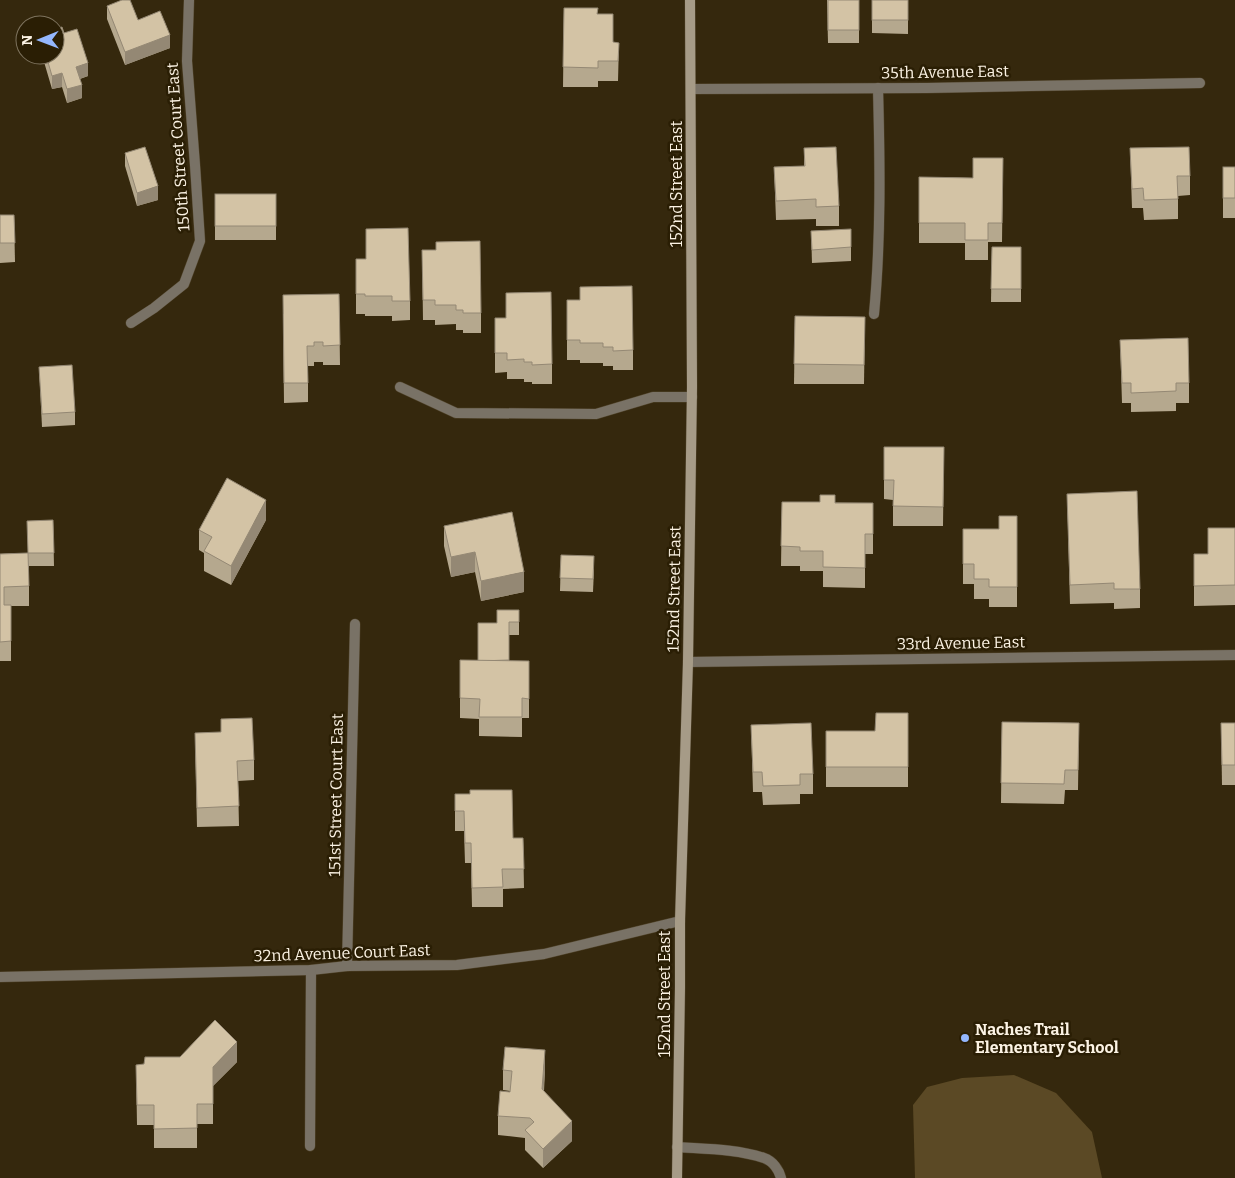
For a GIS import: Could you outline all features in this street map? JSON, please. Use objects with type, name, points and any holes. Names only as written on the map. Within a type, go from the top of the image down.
[{"type":"main road","name":"152nd Street East","points":[[677,1178],[680,921],[688,662],[692,397],[690,0]]},
{"type":"street","name":"150th Street Court East","points":[[132,323],[184,284],[200,241],[187,61],[189,0]]},
{"type":"street","name":"35th Avenue East","points":[[690,89],[1200,83]]},
{"type":"street","points":[[874,314],[879,261],[880,164],[878,88]]},
{"type":"street","points":[[400,387],[456,413],[596,414],[653,397],[692,397]]},
{"type":"street","name":"151st Street Court East","points":[[347,966],[355,624]]},
{"type":"street","name":"33rd Avenue East","points":[[688,662],[1235,655]]},
{"type":"street","name":"32nd Avenue Court East","points":[[0,977],[312,970],[347,966],[457,965],[544,954],[680,921]]},
{"type":"street","points":[[310,1146],[312,970]]},
{"type":"street","points":[[677,1147],[738,1153],[766,1158],[779,1170],[781,1178]]},
{"type":"shaded area","points":[[1014,1075],[1056,1093],[1092,1132],[1102,1178],[915,1178],[913,1105],[927,1087],[962,1078]]},
{"type":"building","points":[[122,0],[130,0],[138,20],[160,11],[170,35],[125,52],[107,6]]},
{"type":"building","points":[[828,0],[859,0],[859,30],[828,30]]},
{"type":"building","points":[[872,0],[908,0],[908,20],[872,20]]},
{"type":"building","points":[[564,8],[598,8],[597,14],[613,14],[613,42],[619,43],[618,61],[598,61],[598,68],[563,67]]},
{"type":"building","points":[[77,29],[88,63],[76,67],[82,85],[67,89],[62,73],[52,76],[49,65],[65,65],[65,33]]},
{"type":"building","points":[[145,147],[158,186],[137,193],[125,153]]},
{"type":"building","points":[[836,147],[839,206],[816,207],[816,199],[776,201],[774,167],[805,166],[804,148]]},
{"type":"building","points":[[1189,147],[1190,176],[1177,176],[1178,199],[1144,200],[1143,188],[1132,189],[1130,148]]},
{"type":"building","points":[[973,158],[1003,158],[1002,223],[988,223],[988,240],[965,240],[965,223],[919,223],[919,177],[973,178]]},
{"type":"building","points":[[1223,167],[1235,167],[1235,198],[1223,198]]},
{"type":"building","points":[[215,194],[276,194],[276,226],[215,226]]},
{"type":"building","points":[[0,215],[14,215],[15,243],[0,243]]},
{"type":"building","points":[[408,228],[410,301],[392,301],[392,296],[356,294],[356,259],[366,259],[366,229]]},
{"type":"building","points":[[851,229],[851,247],[812,250],[811,231]]},
{"type":"building","points":[[480,241],[481,313],[463,313],[463,310],[456,310],[456,305],[435,305],[435,300],[423,300],[422,250],[436,250],[436,242]]},
{"type":"building","points":[[992,247],[1021,247],[1021,289],[991,289]]},
{"type":"building","points":[[632,286],[633,350],[613,351],[613,347],[603,347],[603,343],[580,343],[580,340],[567,340],[567,300],[580,300],[580,287]]},
{"type":"building","points":[[551,292],[552,364],[532,365],[532,362],[524,362],[524,359],[507,360],[507,353],[495,353],[495,318],[506,318],[506,293]]},
{"type":"building","points":[[339,294],[340,345],[323,346],[323,342],[314,342],[314,346],[307,346],[308,383],[284,383],[283,295]]},
{"type":"building","points":[[795,316],[865,317],[864,365],[794,364]]},
{"type":"building","points":[[1188,338],[1189,383],[1176,383],[1176,391],[1131,393],[1131,383],[1122,383],[1120,340]]},
{"type":"building","points":[[72,365],[75,412],[42,414],[39,367]]},
{"type":"building","points":[[884,447],[944,447],[943,507],[893,506],[894,480],[884,480]]},
{"type":"building","points":[[227,478],[266,500],[231,566],[204,551],[212,537],[199,530]]},
{"type":"building","points":[[1137,491],[1140,589],[1114,589],[1114,583],[1070,585],[1067,494]]},
{"type":"building","points":[[820,495],[835,495],[835,503],[873,503],[873,534],[865,534],[865,568],[823,567],[823,551],[800,551],[800,547],[781,546],[782,502],[820,502]]},
{"type":"building","points":[[512,512],[524,572],[481,581],[475,552],[451,557],[444,526]]},
{"type":"building","points":[[999,516],[1017,516],[1017,587],[989,587],[989,579],[974,579],[974,564],[963,564],[963,529],[999,529]]},
{"type":"building","points":[[53,520],[54,553],[28,553],[27,521]]},
{"type":"building","points":[[1208,528],[1235,528],[1235,585],[1194,586],[1194,554],[1208,554]]},
{"type":"building","points":[[28,553],[29,586],[4,587],[4,605],[11,605],[11,641],[0,642],[0,554]]},
{"type":"building","points":[[561,555],[594,556],[593,579],[560,578]]},
{"type":"building","points":[[497,610],[519,610],[519,622],[509,622],[509,660],[478,661],[478,623],[497,623]]},
{"type":"building","points":[[460,660],[529,661],[529,699],[522,698],[522,717],[479,717],[480,699],[460,698]]},
{"type":"building","points":[[876,713],[908,713],[908,767],[826,767],[826,731],[875,731]]},
{"type":"building","points":[[252,718],[254,760],[237,761],[239,806],[197,808],[195,733],[221,732],[221,719]]},
{"type":"building","points":[[1002,722],[1079,723],[1078,770],[1065,770],[1064,784],[1001,783]]},
{"type":"building","points":[[811,723],[813,774],[800,774],[800,785],[763,786],[762,772],[753,772],[751,725]]},
{"type":"building","points":[[1221,723],[1235,723],[1235,765],[1222,765]]},
{"type":"building","points":[[470,790],[512,790],[513,838],[523,838],[524,869],[502,869],[503,887],[472,888],[471,843],[465,843],[464,811],[455,811],[455,794],[470,794]]},
{"type":"building","points":[[215,1020],[237,1042],[213,1067],[213,1104],[197,1104],[197,1128],[154,1129],[154,1105],[137,1105],[136,1065],[144,1064],[145,1057],[180,1057]]},
{"type":"building","points":[[505,1047],[545,1050],[542,1089],[572,1121],[543,1149],[525,1130],[534,1122],[530,1118],[498,1116],[500,1091],[510,1092],[512,1071],[503,1070]]},
{"type":"place","name":"Naches Trail Elementary School","points":[[965,1038]]}]
